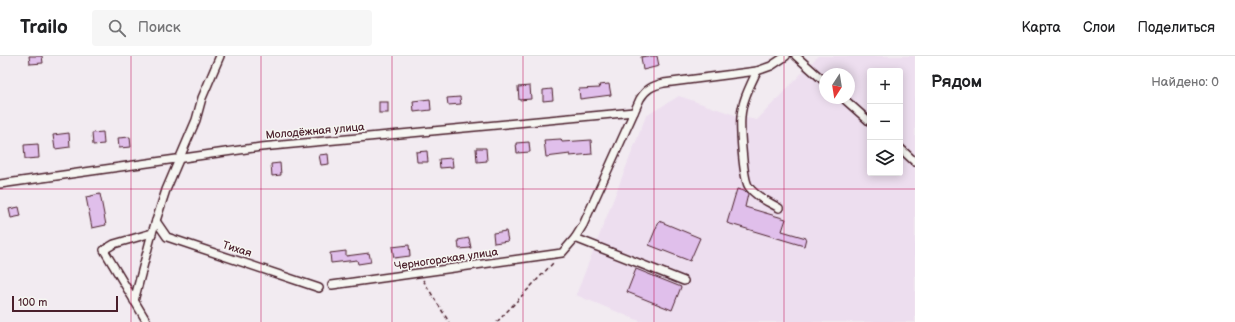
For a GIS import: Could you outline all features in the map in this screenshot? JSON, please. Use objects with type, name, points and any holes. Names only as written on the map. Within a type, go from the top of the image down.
[{"type":"street","points":[[134,301],[156,221],[178,160],[196,120],[202,98],[220,56]]},
{"type":"street","points":[[562,253],[583,226],[634,112],[645,92],[652,86],[664,83],[757,71],[780,62],[786,56]]},
{"type":"street","points":[[796,56],[819,77]]},
{"type":"street","points":[[757,71],[746,94],[741,117],[744,171],[748,186],[763,200],[779,208]]},
{"type":"street","points":[[850,104],[867,119]]},
{"type":"street","name":"Молодёжная улица","points":[[0,184],[262,147],[634,112]]},
{"type":"street","points":[[903,151],[915,162]]},
{"type":"street","name":"Тихая","points":[[156,221],[167,237],[319,288]]},
{"type":"street","points":[[147,322],[104,250],[114,244],[152,233]]},
{"type":"street","points":[[575,238],[684,281]]},
{"type":"street","name":"Черногорская улица","points":[[332,286],[562,253]]},
{"type":"path","points":[[497,322],[562,253]]},
{"type":"path","points":[[419,273],[449,322]]},
{"type":"shaded area","points":[[818,56],[915,56],[915,322],[642,322],[576,295],[646,116],[679,96],[741,117],[757,120]]},
{"type":"building","points":[[29,56],[42,56],[43,63],[30,64]]},
{"type":"building","points":[[657,56],[659,66],[643,70],[641,57]]},
{"type":"building","points":[[609,84],[611,95],[580,99],[579,89],[600,88],[599,85]]},
{"type":"building","points":[[530,86],[531,99],[519,100],[518,87]]},
{"type":"building","points":[[552,89],[553,100],[543,101],[543,90]]},
{"type":"building","points":[[460,97],[461,104],[448,105],[447,98]]},
{"type":"building","points":[[430,99],[431,110],[414,112],[413,101]]},
{"type":"building","points":[[379,102],[388,102],[388,113],[379,113]]},
{"type":"building","points":[[103,132],[104,144],[93,145],[92,133]]},
{"type":"building","points":[[69,133],[70,147],[55,149],[53,135]]},
{"type":"building","points":[[130,137],[131,147],[119,148],[118,138]]},
{"type":"building","points":[[561,139],[562,142],[591,140],[592,154],[570,156],[570,154],[546,157],[544,140]]},
{"type":"building","points":[[529,142],[530,152],[517,153],[516,143]]},
{"type":"building","points":[[38,144],[39,158],[25,159],[24,145]]},
{"type":"building","points":[[476,148],[486,148],[487,161],[477,162]]},
{"type":"building","points":[[427,151],[428,162],[417,162],[416,152]]},
{"type":"building","points":[[328,154],[329,164],[321,165],[319,155]]},
{"type":"building","points":[[452,158],[453,167],[440,168],[439,159]]},
{"type":"building","points":[[280,163],[281,175],[272,176],[271,164]]},
{"type":"building","points":[[737,189],[747,192],[748,194],[745,207],[786,219],[782,231],[806,238],[804,246],[727,223]]},
{"type":"building","points":[[100,194],[106,225],[92,228],[86,197]]},
{"type":"building","points":[[19,207],[21,216],[11,218],[9,209]]},
{"type":"building","points":[[659,221],[700,238],[690,261],[649,245]]},
{"type":"building","points":[[506,231],[508,241],[494,243],[493,233]]},
{"type":"building","points":[[469,238],[471,248],[459,249],[458,240]]},
{"type":"building","points":[[409,245],[410,256],[394,258],[392,247]]},
{"type":"building","points":[[346,251],[346,256],[369,253],[371,262],[358,264],[357,260],[331,263],[330,253]]},
{"type":"building","points":[[636,269],[681,287],[672,310],[627,292]]}]
